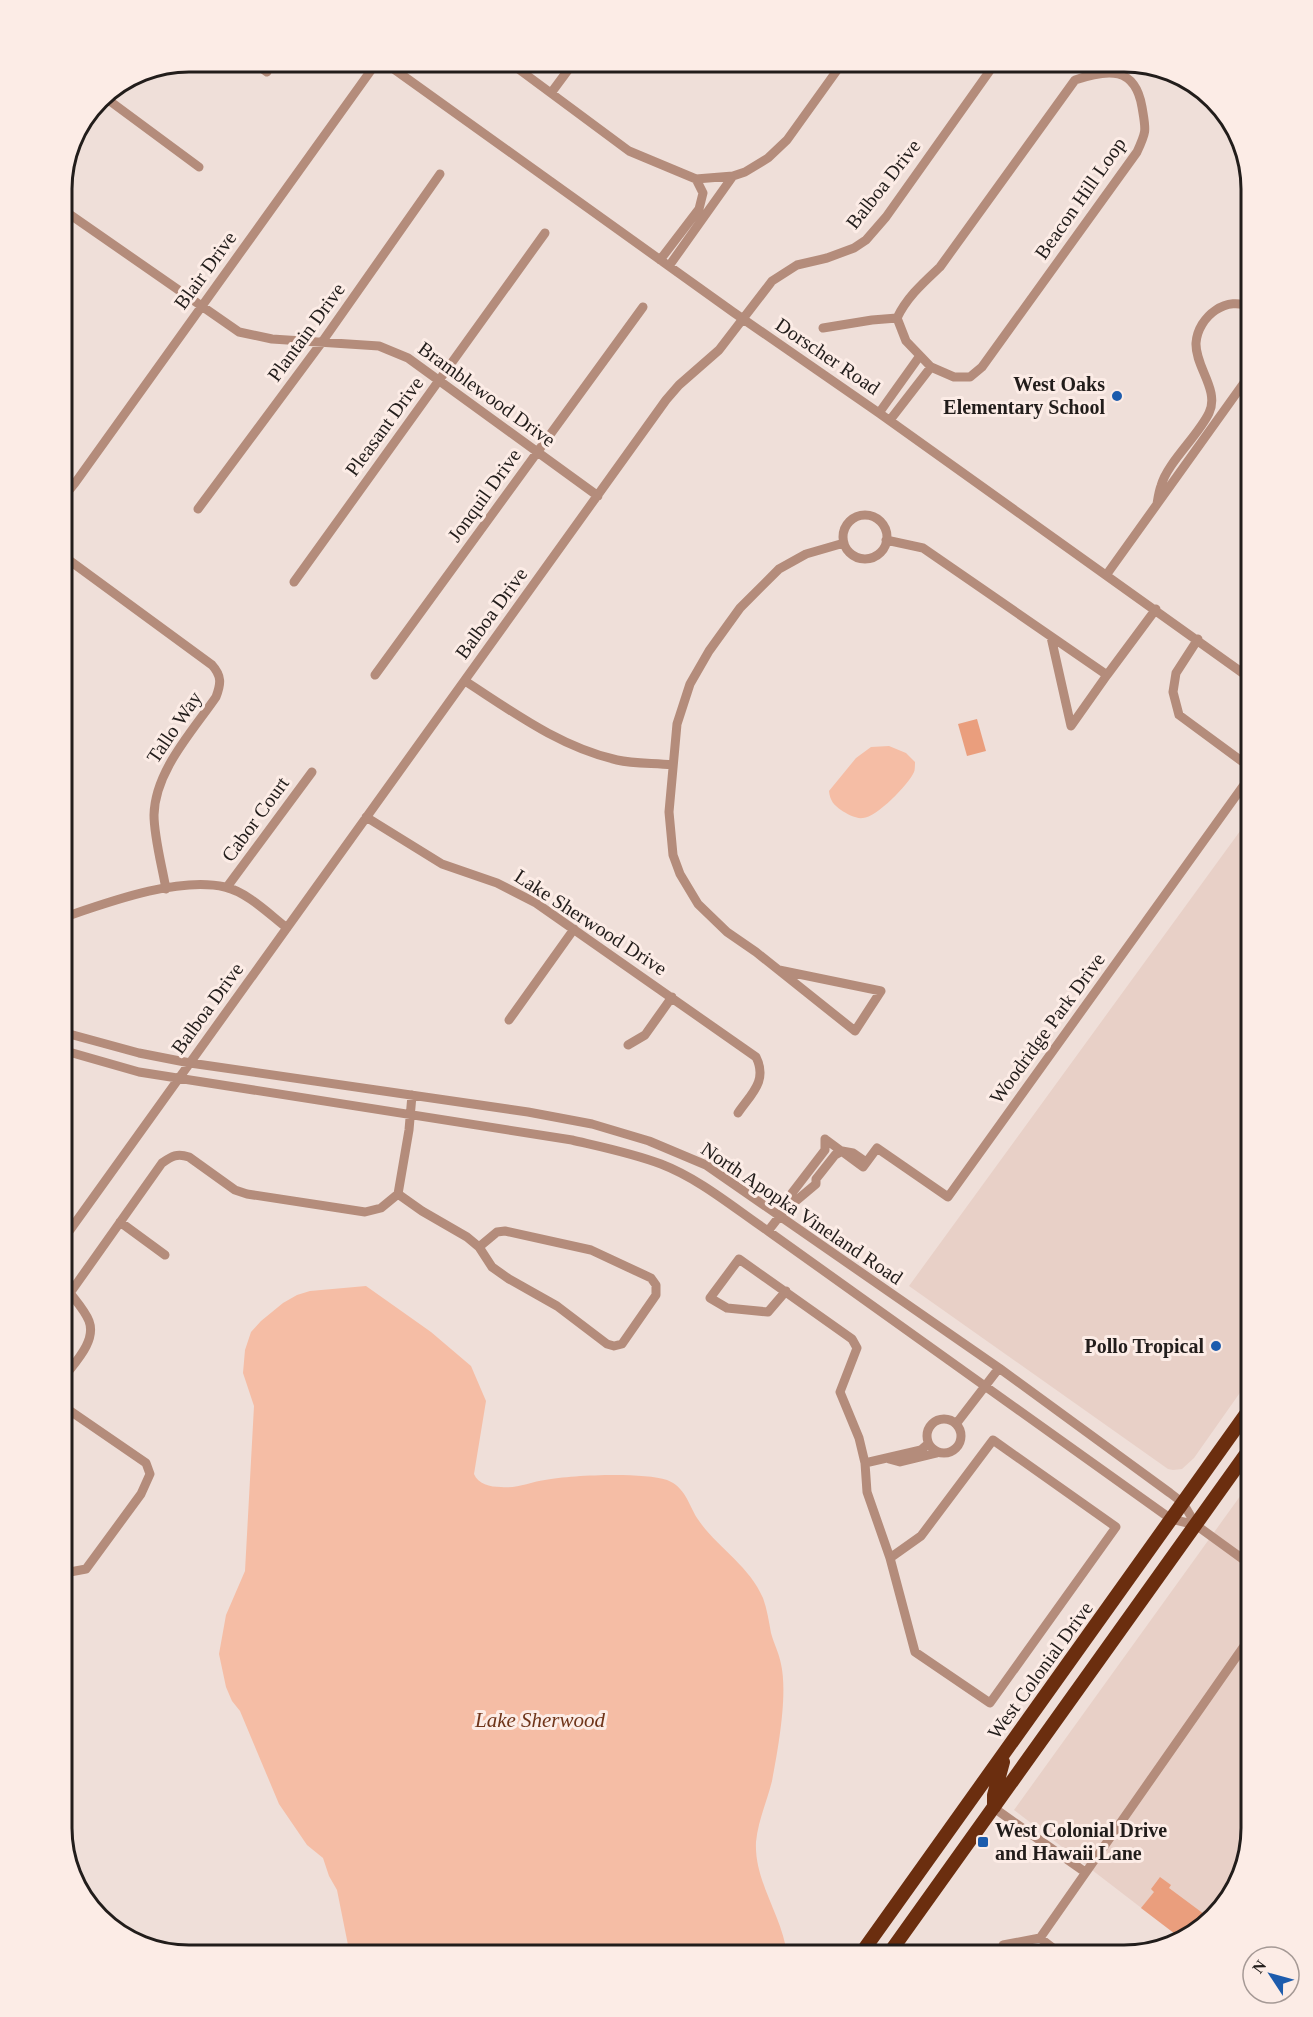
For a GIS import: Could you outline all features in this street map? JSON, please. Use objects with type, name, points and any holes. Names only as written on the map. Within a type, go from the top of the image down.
[{"type":"highway","name":"West Colonial Drive","points":[[867,1945],[1241,1421]]},
{"type":"highway","points":[[895,1945],[1241,1461]]},
{"type":"highway","points":[[994,1808],[997,1779],[1008,1748]]},
{"type":"street","name":"Blair Drive","points":[[72,487],[370,72]]},
{"type":"street","name":"Dorscher Road","points":[[398,72],[742,319],[890,420],[1241,671]]},
{"type":"street","points":[[523,72],[629,151],[696,179],[733,176],[746,172],[768,158],[788,140],[836,72]]},
{"type":"street","points":[[551,93],[567,72]]},
{"type":"street","name":"Balboa Drive","points":[[72,1227],[666,400],[679,385],[718,350],[762,292],[785,271],[797,265],[842,254],[866,240],[886,217],[989,72]]},
{"type":"street","name":"Beacon Hill Loop","points":[[1116,73],[1133,81],[1140,92],[1146,131],[1137,152],[982,367],[969,376],[954,378],[931,367],[920,357],[906,341],[897,318],[903,306],[940,267],[1075,80],[1091,75],[1116,73]]},
{"type":"street","points":[[111,102],[199,167]]},
{"type":"street","name":"Plantain Drive","points":[[198,509],[322,342],[440,174]]},
{"type":"street","points":[[669,266],[733,176]]},
{"type":"street","points":[[660,260],[699,209],[703,193],[696,179]]},
{"type":"street","name":"Bramblewood Drive","points":[[72,216],[239,332],[272,339],[379,346],[408,358],[598,496]]},
{"type":"street","name":"Pleasant Drive","points":[[294,582],[545,233]]},
{"type":"street","points":[[1157,504],[1164,478],[1203,422],[1211,406],[1211,394],[1197,356],[1197,334],[1212,314],[1225,304],[1241,303]]},
{"type":"street","name":"Jonquil Drive","points":[[375,675],[643,307]]},
{"type":"street","points":[[823,328],[897,318]]},
{"type":"street","points":[[879,413],[920,357]]},
{"type":"street","points":[[890,420],[931,367]]},
{"type":"street","points":[[1107,574],[1241,387]]},
{"type":"street","points":[[862,516],[879,520],[886,532],[886,540],[879,554],[865,559],[852,555],[844,543],[845,529],[849,523],[862,516]]},
{"type":"street","points":[[886,540],[923,548],[1107,675]]},
{"type":"street","points":[[779,970],[881,991],[855,1031],[727,932],[698,904],[680,874],[673,855],[669,813],[677,724],[690,684],[709,651],[740,608],[779,569],[806,554],[844,543]]},
{"type":"street","name":"Tallo Way","points":[[72,562],[212,665],[219,673],[221,685],[216,697],[162,775],[155,796],[154,818],[166,889]]},
{"type":"street","points":[[1051,637],[1071,726],[1156,609]]},
{"type":"street","points":[[1198,639],[1176,673],[1173,692],[1179,715],[1241,761]]},
{"type":"street","points":[[465,681],[539,729],[584,750],[618,760],[672,765]]},
{"type":"street","name":"Cabor Court","points":[[227,887],[312,772]]},
{"type":"street","name":"Woodridge Park Drive","points":[[789,1204],[792,1193],[825,1150],[825,1139],[842,1150],[853,1153],[865,1165],[877,1148],[948,1197],[1241,789]]},
{"type":"street","name":"Lake Sherwood Drive","points":[[366,817],[442,864],[497,883],[536,903],[756,1057],[761,1066],[761,1079],[738,1113]]},
{"type":"street","points":[[72,914],[107,902],[198,884],[227,887],[247,898],[287,928]]},
{"type":"street","points":[[509,1020],[574,929]]},
{"type":"street","points":[[628,1045],[645,1035],[672,997]]},
{"type":"street","name":"North Apopka Vineland Road","points":[[72,1035],[139,1053],[190,1063],[528,1112],[581,1122],[650,1141],[706,1165],[999,1368],[1183,1503]]},
{"type":"street","name":"North Apopka Vineland Road","points":[[72,1053],[139,1072],[178,1079],[411,1113],[572,1140],[620,1151],[663,1165],[700,1185],[768,1230],[1171,1520]]},
{"type":"street","points":[[72,1290],[162,1163],[173,1155],[189,1156],[235,1190],[247,1194],[364,1212],[381,1208],[398,1194],[412,1095]]},
{"type":"street","name":"Woodridge Park Drive","points":[[768,1230],[789,1204],[816,1184],[816,1179],[835,1155],[842,1150]]},
{"type":"street","points":[[398,1194],[479,1247],[492,1267],[557,1306],[607,1344],[614,1346],[622,1344],[656,1295],[656,1285],[651,1278],[591,1250],[505,1231],[497,1232],[479,1247]]},
{"type":"street","points":[[120,1222],[165,1255]]},
{"type":"street","points":[[786,1291],[768,1312],[727,1308],[710,1298],[739,1259],[786,1291],[852,1339],[857,1348],[840,1392],[859,1438],[865,1463],[867,1492],[890,1558],[915,1652],[990,1703],[1116,1527],[993,1440],[921,1536],[890,1558]]},
{"type":"street","points":[[72,1296],[89,1321],[91,1333],[72,1365]]},
{"type":"street","points":[[956,1424],[999,1368]]},
{"type":"street","points":[[72,1412],[146,1463],[150,1474],[141,1494],[86,1569],[72,1572]]},
{"type":"street","points":[[889,1459],[900,1462],[937,1453],[949,1453],[958,1446],[961,1434],[956,1424],[945,1419],[934,1422],[927,1432],[928,1444],[937,1453]]},
{"type":"street","points":[[865,1463],[921,1450],[928,1444]]},
{"type":"street","points":[[1183,1503],[1196,1525],[1241,1558]]},
{"type":"street","points":[[1171,1520],[1196,1525]]},
{"type":"street","points":[[1003,1945],[1040,1938],[1241,1650]]},
{"type":"street","points":[[994,1808],[1085,1872]]},
{"type":"street","points":[[1040,1938],[1049,1945]]},
{"type":"shaded area","points":[[977,719],[986,751],[967,756],[958,724]]},
{"type":"shaded area","points":[[1241,830],[1241,1391],[1194,1458],[1182,1469],[1168,1469],[909,1286]]},
{"type":"shaded area","points":[[1241,1495],[1241,1828],[1237,1858],[1232,1873],[1217,1899],[1195,1921],[1175,1934],[1014,1810]]},
{"type":"shaded area","points":[[1160,1877],[1171,1885],[1169,1888],[1204,1914],[1175,1934],[1141,1908],[1154,1892],[1151,1889]]},
{"type":"water","points":[[889,746],[906,753],[915,762],[911,777],[892,800],[869,817],[860,818],[836,806],[831,800],[829,791],[856,758],[871,747]]},
{"type":"water","name":"Lake Sherwood","points":[[366,1286],[431,1332],[471,1366],[486,1401],[474,1474],[481,1483],[507,1487],[557,1478],[625,1475],[667,1480],[682,1491],[697,1518],[757,1586],[763,1598],[780,1660],[783,1691],[777,1754],[757,1834],[757,1857],[759,1871],[785,1945],[348,1945],[337,1890],[323,1858],[307,1845],[279,1804],[240,1711],[232,1701],[226,1687],[219,1654],[226,1615],[245,1571],[254,1406],[243,1373],[245,1350],[251,1332],[261,1321],[283,1303],[310,1291]]},
{"type":"place","name":"West Oaks Elementary School","points":[[1117,396]]},
{"type":"place","name":"Pollo Tropical","points":[[1216,1346]]},
{"type":"place","name":"West Colonial Drive and Hawaii Lane","points":[[983,1842]]}]
